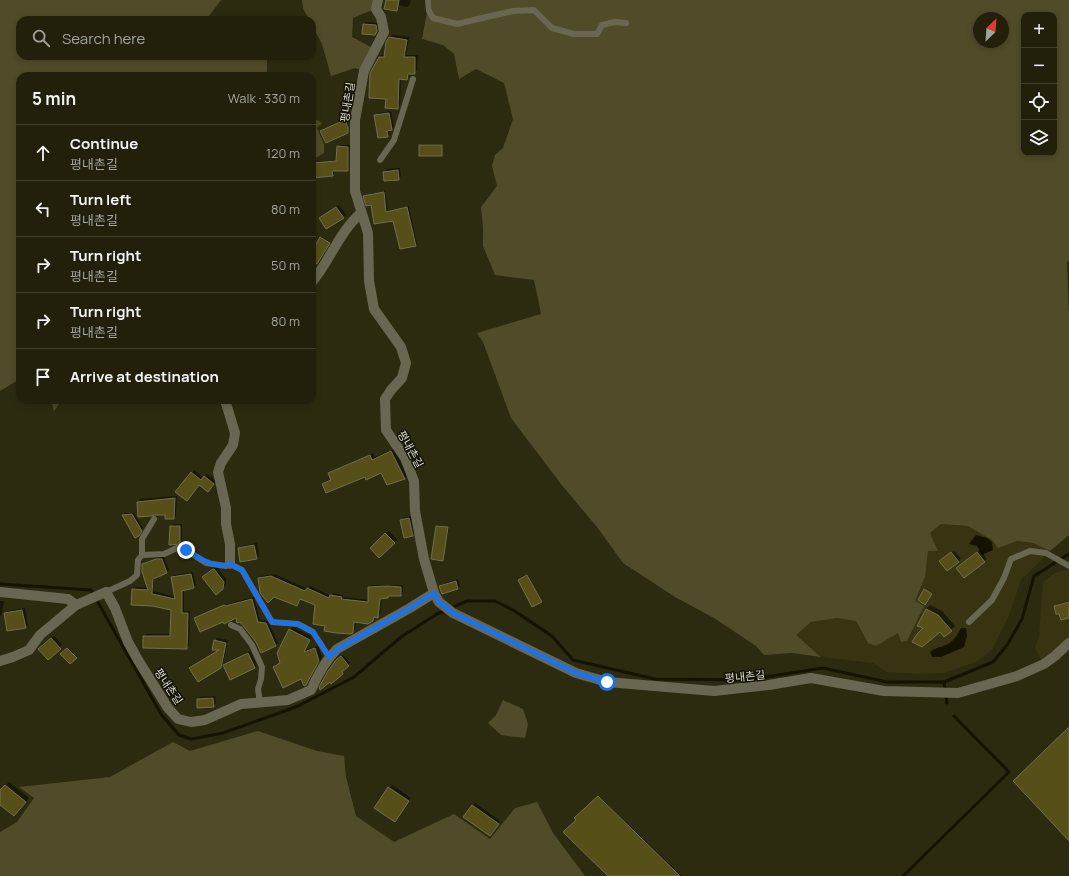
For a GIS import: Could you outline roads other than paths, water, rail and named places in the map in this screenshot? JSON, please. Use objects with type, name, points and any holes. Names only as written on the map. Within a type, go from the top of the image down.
[{"type":"street","name":"평내촌길","points":[[378,0],[376,9],[381,17],[384,32],[364,71],[355,120],[355,191],[368,233],[369,281],[374,309],[401,347],[406,363],[402,378],[385,399],[386,430],[405,458],[414,481],[415,511],[424,559],[434,593],[439,602],[453,613],[576,673],[607,682],[714,691],[769,685],[811,678],[884,691],[958,693],[1017,676],[1044,664],[1055,656],[1069,642]]},
{"type":"street","points":[[316,277],[353,220],[361,213]]},
{"type":"street","points":[[226,404],[235,433],[233,445],[221,463],[218,472],[226,508],[226,524],[230,544],[230,564]]},
{"type":"street","points":[[0,592],[68,599],[80,603]]},
{"type":"street","name":"평내촌길","points":[[103,593],[115,608],[128,642],[168,708],[178,719],[191,722],[205,720],[241,704],[288,700],[311,690],[329,657],[338,649],[434,593]]},
{"type":"street","points":[[0,662],[29,650],[40,635],[80,603],[103,593]]},
{"type":"lane","points":[[428,0],[429,11],[433,18],[457,24],[513,11],[534,10],[552,28],[574,34],[597,34],[602,25],[615,22],[626,23]]},
{"type":"lane","points":[[380,160],[394,140],[413,79]]},
{"type":"lane","points":[[103,593],[130,581],[137,575],[138,560],[142,555],[142,539],[154,519]]},
{"type":"lane","points":[[142,555],[164,554],[178,548],[186,550],[206,563],[226,566],[230,564],[242,570],[272,622],[298,624],[313,632],[329,657]]},
{"type":"lane","points":[[969,622],[992,600],[1004,578],[1011,559],[1030,551],[1046,553],[1069,566]]},
{"type":"lane","points":[[231,625],[240,629],[252,644],[262,667],[258,690],[260,703]]},
{"type":"waterway","points":[[0,584],[91,590],[161,714],[179,735],[191,739],[223,733],[296,707],[354,677],[401,637],[437,614],[467,601],[495,601],[513,610],[552,636],[573,660],[655,679],[747,680],[823,668],[887,682],[944,682],[993,662],[1007,645],[1022,619],[1034,576],[1069,554]]},
{"type":"waterway","points":[[944,682],[947,703]]},
{"type":"waterway","points":[[903,876],[1009,772],[954,716]]}]
